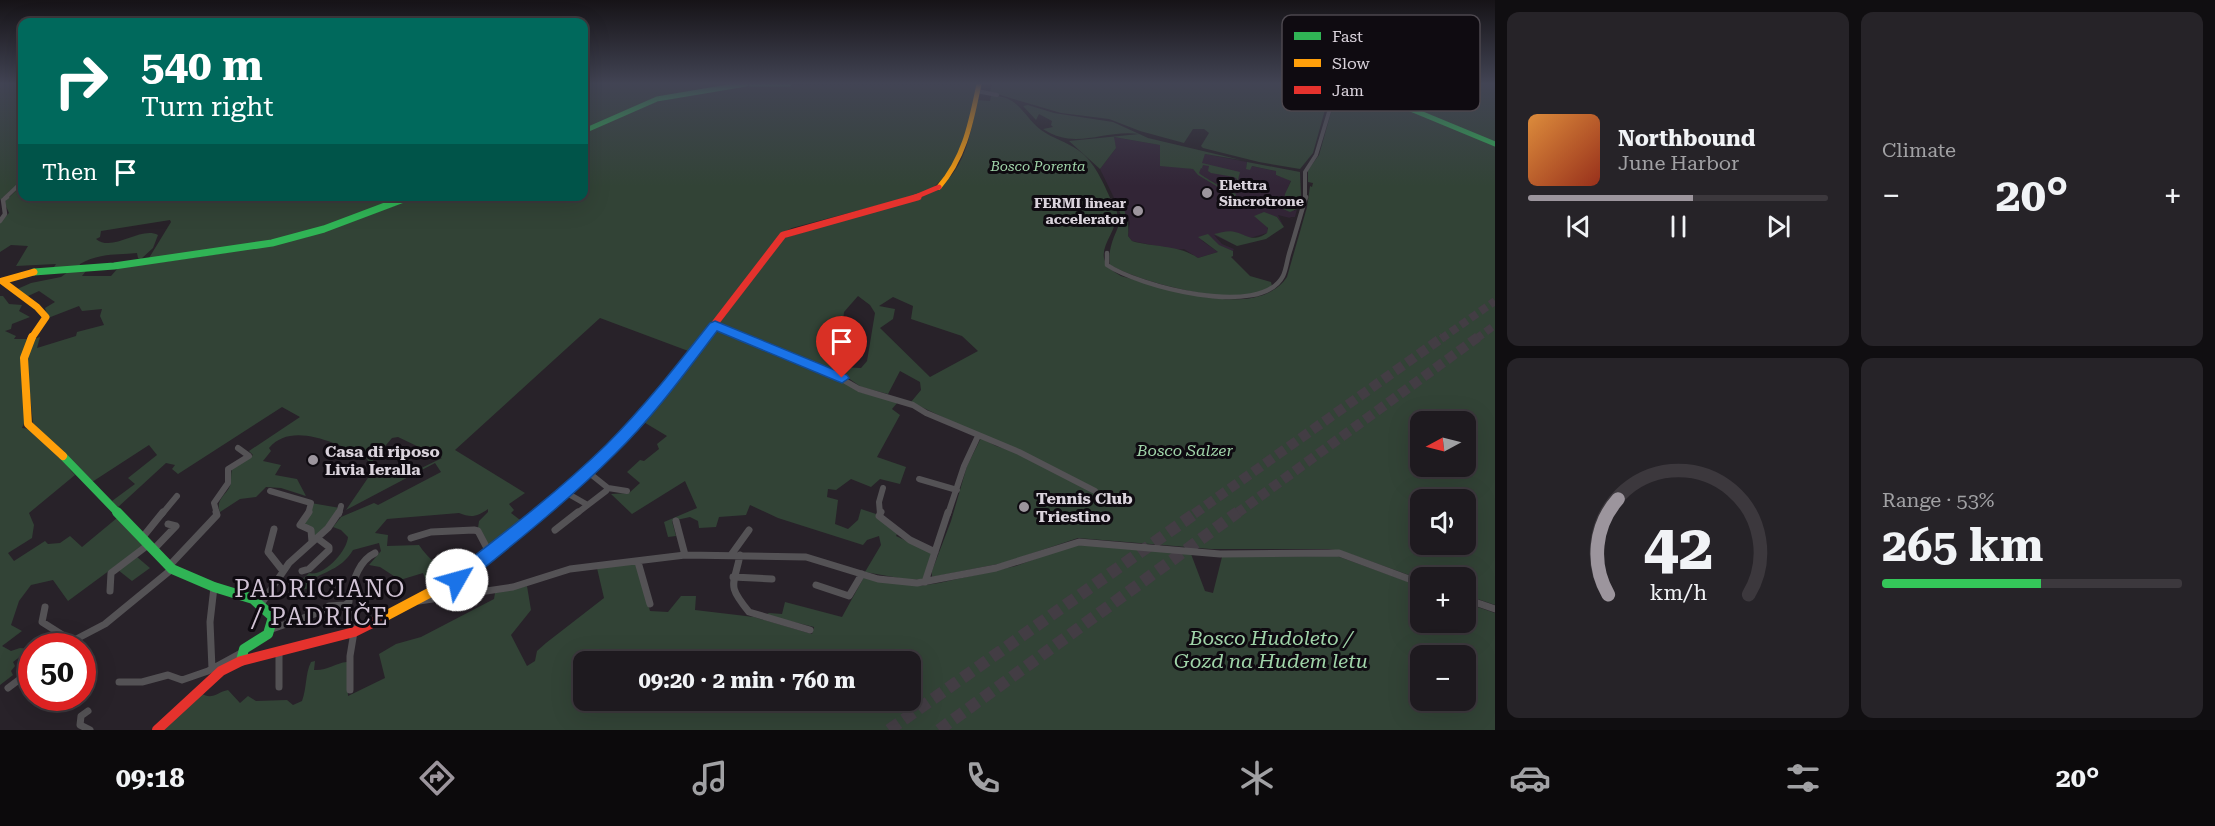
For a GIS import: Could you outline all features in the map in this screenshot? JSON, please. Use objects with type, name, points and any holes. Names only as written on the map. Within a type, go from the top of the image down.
[{"type":"main road","points":[[588,128],[612,118]]},
{"type":"main road","points":[[241,657],[279,652],[354,632],[457,580],[565,492],[646,412],[715,326],[783,235],[924,195],[942,185],[963,152],[971,118]]},
{"type":"main road","points":[[1432,118],[1495,144]]},
{"type":"main road","points":[[157,730],[213,672],[241,657],[263,638],[272,629],[273,617],[253,599],[214,587],[171,568],[45,437],[28,424],[30,409],[24,358],[27,348],[46,317],[43,311],[5,287],[2,279],[241,249],[321,230],[398,201]]},
{"type":"street","points":[[1107,253],[1107,265],[1118,273],[1207,296],[1249,297],[1275,288],[1283,277],[1306,195],[1305,172],[1316,155],[1327,118]]},
{"type":"street","points":[[0,221],[5,214],[3,200],[18,186]]},
{"type":"street","points":[[715,326],[828,370],[859,389],[913,405],[926,413],[1019,452],[1095,491]]},
{"type":"street","points":[[925,582],[978,436]]},
{"type":"street","points":[[88,633],[105,624],[171,568],[217,515],[214,503],[228,483],[228,469],[249,456],[238,448]]},
{"type":"street","points":[[588,471],[608,488],[627,491]]},
{"type":"street","points":[[919,479],[957,490]]},
{"type":"street","points":[[883,488],[879,501],[881,513],[879,516],[910,540],[935,552]]},
{"type":"street","points":[[270,491],[311,503],[309,512],[300,525],[311,530],[314,540],[329,547],[329,550],[309,569],[302,571]]},
{"type":"street","points":[[555,530],[586,504],[606,491]]},
{"type":"street","points":[[565,492],[586,504]]},
{"type":"street","points":[[142,538],[177,496]]},
{"type":"street","points":[[261,604],[272,592],[283,571],[339,513],[340,506]]},
{"type":"street","points":[[676,521],[685,555]]},
{"type":"street","points":[[110,591],[111,573],[151,548],[176,526],[168,524]]},
{"type":"street","points":[[274,529],[268,552],[283,571]]},
{"type":"street","points":[[411,538],[426,533],[474,530],[478,531],[490,554]]},
{"type":"street","points":[[731,555],[748,530]]},
{"type":"street","points":[[417,601],[490,591],[528,583],[570,570],[685,555],[806,557],[893,581],[925,582],[1014,563],[1079,542],[1220,554],[1338,554],[1410,579]]},
{"type":"street","points":[[345,605],[352,595],[352,581],[369,556],[375,553]]},
{"type":"street","points":[[740,555],[738,568],[733,577],[736,593],[749,612],[810,630]]},
{"type":"street","points":[[638,562],[650,604]]},
{"type":"street","points":[[816,585],[849,596],[862,574]]},
{"type":"street","points":[[733,577],[772,579]]},
{"type":"street","points":[[119,682],[142,682],[168,675],[182,680],[213,672],[210,622],[214,587]]},
{"type":"street","points":[[1476,602],[1495,609]]},
{"type":"street","points":[[272,629],[323,611],[329,606],[345,605]]},
{"type":"street","points":[[345,605],[354,624],[350,656],[350,690]]},
{"type":"street","points":[[45,607],[42,622],[59,633]]},
{"type":"street","points":[[279,652],[279,687]]},
{"type":"street","points":[[8,688],[18,680]]},
{"type":"street","points":[[88,711],[81,715],[79,720],[80,725],[90,730]]},
{"type":"shaded area","points":[[1113,137],[1161,145],[1160,166],[1193,169],[1197,173],[1205,154],[1247,162],[1246,168],[1251,166],[1276,171],[1276,175],[1291,180],[1287,190],[1294,211],[1297,209],[1295,217],[1289,217],[1294,219],[1278,215],[1284,227],[1277,217],[1255,215],[1266,224],[1267,233],[1250,238],[1234,232],[1216,234],[1237,246],[1214,235],[1222,244],[1234,249],[1233,251],[1201,240],[1218,252],[1198,258],[1184,249],[1176,250],[1132,241],[1128,236],[1130,222],[1124,212],[1124,203],[1116,202],[1100,169],[1116,148]]},
{"type":"green space","points":[[0,118],[18,118],[18,184],[0,200]]},
{"type":"green space","points":[[588,118],[611,118],[588,127]]},
{"type":"green space","points":[[616,118],[970,118],[958,157],[941,181],[928,192],[792,228],[780,234],[691,352],[600,318],[455,450],[525,493],[509,504],[514,510],[511,513],[524,523],[491,549],[478,528],[479,521],[488,509],[474,516],[459,513],[387,519],[375,533],[388,535],[387,546],[419,545],[451,581],[430,591],[423,573],[400,580],[380,567],[369,565],[381,551],[379,543],[353,550],[340,565],[312,579],[311,588],[289,592],[309,573],[315,573],[328,567],[344,549],[348,537],[341,530],[333,527],[341,517],[374,503],[378,505],[441,472],[435,463],[346,510],[372,472],[401,478],[442,458],[398,437],[392,438],[370,464],[365,456],[316,437],[302,435],[279,440],[269,448],[271,451],[263,461],[281,465],[275,475],[297,479],[306,496],[281,488],[266,487],[256,497],[240,499],[220,512],[219,504],[230,486],[233,467],[253,455],[249,451],[300,417],[282,407],[178,474],[172,469],[175,465],[166,463],[117,508],[112,501],[135,484],[128,478],[157,455],[149,445],[92,482],[33,423],[26,357],[34,339],[40,337],[37,348],[76,336],[77,332],[104,325],[100,316],[102,309],[82,311],[79,306],[48,318],[45,308],[55,302],[39,291],[26,297],[15,290],[31,283],[61,277],[68,272],[86,271],[82,276],[111,276],[118,268],[213,255],[307,237],[408,201],[588,201],[588,130]]},
{"type":"green space","points":[[973,118],[1029,118],[1041,130],[1074,147],[1085,156],[1101,178],[1117,212],[1104,254],[1110,269],[1121,276],[1208,298],[1254,297],[1273,290],[1287,277],[1307,207],[1310,186],[1312,187],[1313,183],[1308,182],[1308,170],[1319,155],[1329,118],[1428,118],[1495,146],[1495,605],[1476,598],[1476,567],[1410,567],[1410,575],[1342,551],[1328,549],[1211,549],[1078,538],[1003,563],[932,577],[932,571],[951,521],[967,466],[981,438],[1018,453],[911,402],[921,390],[920,382],[900,371],[888,394],[861,387],[844,375],[718,325],[784,238],[921,197],[935,190],[946,181],[962,158]],"holes":[[[858,296],[870,305],[875,313],[867,361],[861,368],[838,367],[844,312]],[[893,297],[913,306],[911,319],[962,336],[978,351],[930,377],[880,328],[893,319],[895,309],[879,306]]]},
{"type":"green space","points":[[1047,118],[1087,118],[1113,122],[1148,138],[1241,160],[1205,154],[1202,163],[1240,172],[1235,192],[1237,179],[1234,177],[1211,173],[1208,171],[1209,166],[1203,165],[1204,169],[1201,168],[1199,173],[1236,194],[1235,197],[1228,198],[1228,193],[1198,175],[1193,169],[1160,166],[1160,145],[1114,137],[1116,148],[1100,169],[1069,141],[1139,134],[1067,138],[1043,129],[1053,127],[1052,121]]},
{"type":"green space","points":[[1102,118],[1323,118],[1313,153],[1300,169],[1259,162],[1203,148],[1201,146],[1209,133],[1204,129],[1193,129],[1184,143],[1140,131]]},
{"type":"green space","points":[[1435,118],[1495,118],[1495,143]]},
{"type":"green space","points":[[1247,162],[1300,172],[1301,195],[1297,209],[1290,212],[1283,209],[1285,194],[1291,181],[1276,175],[1276,171],[1252,166],[1250,170],[1246,169]]},
{"type":"green space","points":[[18,189],[18,201],[397,201],[327,226],[254,246],[149,258],[171,222],[170,220],[101,231],[100,237],[96,239],[110,243],[143,234],[158,235],[153,248],[141,259],[138,258],[137,253],[108,255],[87,260],[80,264],[79,268],[52,270],[56,264],[16,266],[28,246],[11,245],[0,252],[0,222],[9,213],[4,202]]},
{"type":"green space","points":[[1116,202],[1124,203],[1128,236],[1132,241],[1182,250],[1198,258],[1218,252],[1198,237],[1208,234],[1219,245],[1233,251],[1231,257],[1250,276],[1271,282],[1272,286],[1258,292],[1219,296],[1153,282],[1110,265],[1111,247],[1122,218]]},
{"type":"green space","points":[[1264,212],[1277,217],[1284,227],[1266,239],[1237,246],[1214,234],[1230,231],[1250,237],[1262,236],[1267,233],[1268,228],[1254,216]]},
{"type":"green space","points":[[0,296],[3,296],[9,304],[22,305],[19,311],[30,317],[12,324],[11,329],[5,331],[16,336],[14,339],[29,339],[23,361],[27,407],[22,428],[30,430],[45,440],[75,475],[29,513],[34,525],[32,538],[8,553],[14,561],[45,541],[48,544],[60,543],[70,536],[82,547],[117,518],[144,545],[68,601],[53,580],[31,585],[19,601],[11,625],[22,631],[2,646],[11,651],[18,649],[18,658],[13,662],[15,666],[11,671],[13,675],[0,685]]},
{"type":"green space","points":[[716,328],[839,379],[859,392],[898,402],[892,409],[900,415],[877,457],[906,467],[900,484],[880,479],[871,487],[851,479],[836,490],[828,489],[827,497],[838,500],[835,524],[848,529],[858,520],[861,509],[876,514],[898,532],[896,536],[932,553],[923,579],[910,580],[865,572],[881,545],[879,536],[867,540],[863,545],[778,518],[750,505],[746,515],[719,517],[716,527],[699,528],[698,521],[690,517],[672,521],[676,536],[668,537],[664,522],[697,508],[685,481],[632,514],[611,494],[629,493],[640,483],[627,472],[640,460],[644,461],[659,449],[657,444],[667,436],[642,421]]},
{"type":"green space","points":[[311,503],[340,508],[339,513],[312,542],[312,533],[300,525]]},
{"type":"green space","name":"Bosco Hudoleto / Gozd na Hudem letu","points":[[1083,545],[1191,554],[1205,591],[1213,593],[1222,557],[1337,556],[1410,582],[1410,633],[1476,633],[1476,606],[1495,613],[1495,730],[163,730],[201,693],[211,696],[228,690],[240,703],[248,696],[256,701],[287,700],[293,705],[302,701],[309,667],[311,662],[315,661],[314,670],[347,662],[348,696],[385,678],[379,654],[396,644],[421,637],[494,599],[495,593],[527,586],[531,610],[511,635],[527,666],[535,661],[537,651],[546,643],[604,598],[597,568],[637,563],[650,611],[668,612],[681,596],[696,596],[695,610],[754,617],[812,634],[814,627],[765,615],[782,614],[785,602],[842,617],[864,577],[919,586],[1016,566],[1070,546]]},
{"type":"green space","points":[[137,557],[150,568],[132,581],[118,570]]},
{"type":"tunnel","points":[[1441,339],[1495,301]]},
{"type":"tunnel","points":[[1476,339],[1495,325]]},
{"type":"tunnel","points":[[1194,514],[1443,337]]},
{"type":"tunnel","points":[[1236,514],[1478,337]]},
{"type":"tunnel","points":[[889,730],[1197,512]]},
{"type":"tunnel","points":[[939,730],[1238,512]]},
{"type":"traffic: fast","points":[[588,129],[614,118]]},
{"type":"traffic: fast","points":[[1432,118],[1495,144]]},
{"type":"traffic: fast","points":[[34,272],[114,266],[272,243],[324,229],[398,201]]},
{"type":"traffic: fast","points":[[63,456],[172,569],[214,587],[253,599],[273,617],[268,634],[244,649],[241,661]]},
{"type":"traffic: slow","points":[[939,187],[962,152],[972,118]]},
{"type":"traffic: slow","points":[[34,272],[2,281],[12,291],[42,311],[46,317],[30,342],[24,358],[28,424],[63,456]]},
{"type":"traffic: slow","points":[[378,620],[465,574],[565,492],[636,423],[669,384]]},
{"type":"traffic: jam","points":[[669,384],[783,235],[924,195],[939,187]]},
{"type":"traffic: jam","points":[[157,730],[221,671],[241,661],[354,632],[378,620]]},
{"type":"place","name":"Elettra Sincrotrone","points":[[1207,193]]},
{"type":"place","name":"FERMI linear accelerator","points":[[1138,211]]},
{"type":"place","name":"Casa di riposo Livia Ieralla","points":[[313,460]]},
{"type":"place","name":"Tennis Club Triestino","points":[[1024,507]]},
{"type":"district","name":"PADRICIANO / PADRIČE","points":[[320,603]]},
{"type":"route","points":[[457,580],[542,512],[611,450],[658,399],[715,326],[828,370],[842,378]]},
{"type":"park label","name":"Bosco Porenta","points":[[1038,166]]},
{"type":"park label","name":"Bosco Salzer","points":[[1185,450]]}]
